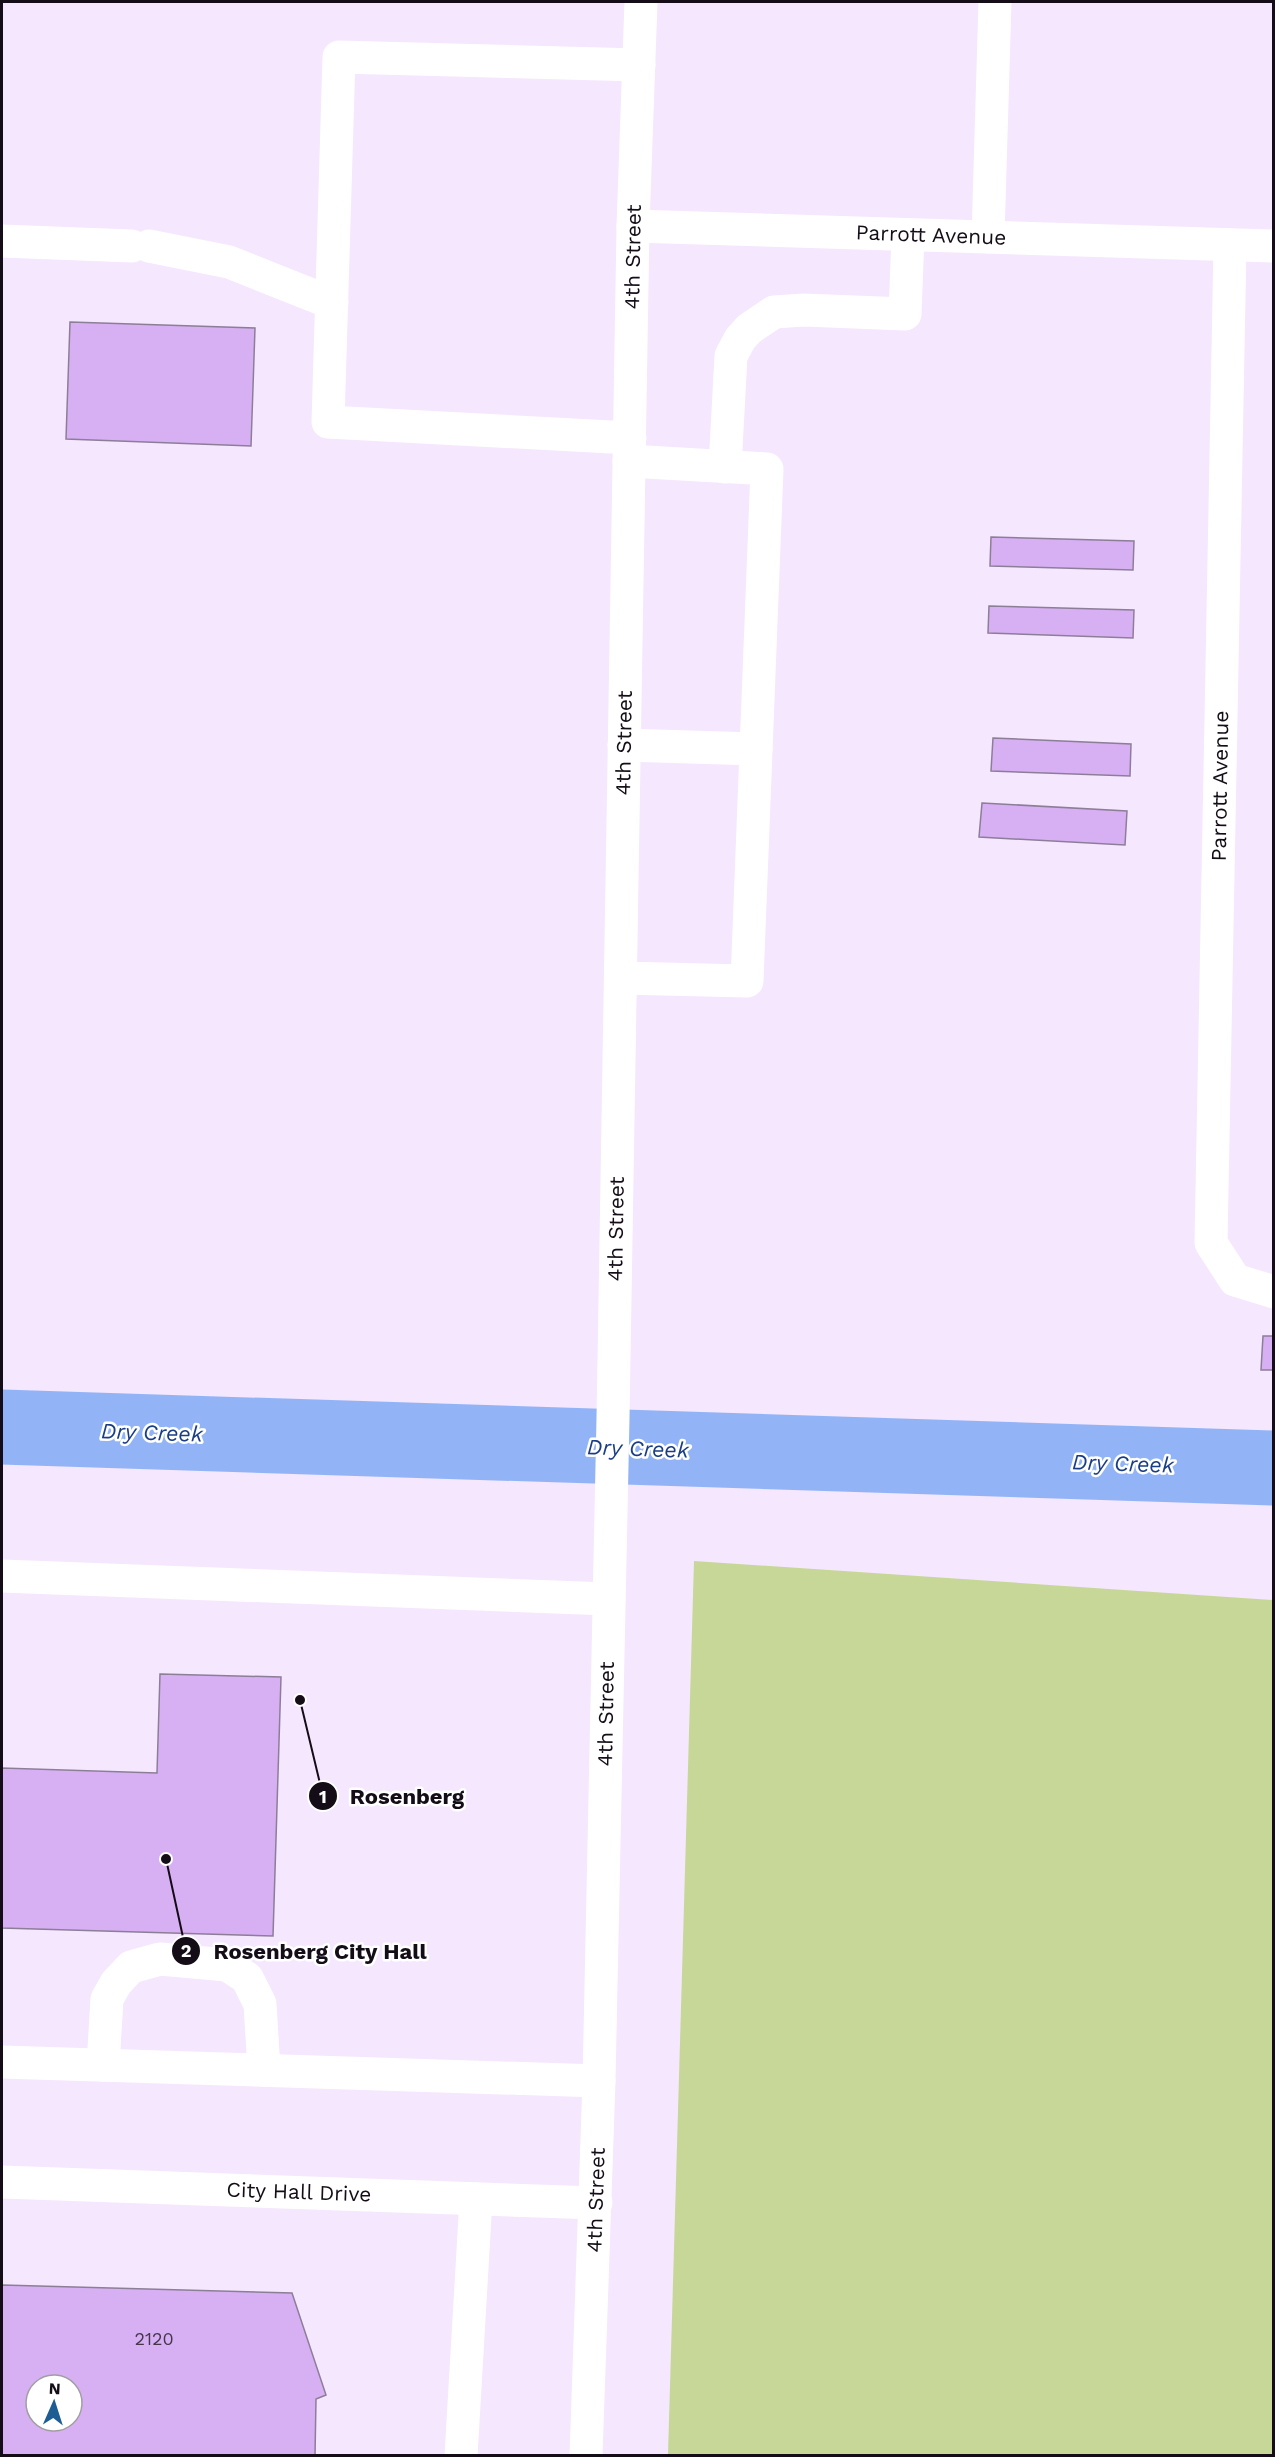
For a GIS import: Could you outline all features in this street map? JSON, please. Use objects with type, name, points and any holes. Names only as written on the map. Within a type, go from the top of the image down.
[{"type":"street","name":"4th Street","points":[[586,2456],[599,2081],[613,1418],[633,226],[641,2]]},
{"type":"street","points":[[988,237],[995,2]]},
{"type":"street","points":[[621,978],[747,981],[767,469],[724,467],[629,449],[328,422],[339,57],[639,65]]},
{"type":"street","name":"Parrott Avenue","points":[[633,226],[1274,246]]},
{"type":"street","points":[[724,467],[731,356],[740,339],[749,329],[774,312],[804,310],[905,314],[908,234]]},
{"type":"street","points":[[2,241],[141,246],[229,262],[332,303]]},
{"type":"street","name":"Parrott Avenue","points":[[1230,244],[1211,1243],[1235,1280],[1274,1292]]},
{"type":"street","points":[[624,745],[756,749]]},
{"type":"street","points":[[2,1576],[609,1599]]},
{"type":"street","points":[[104,2065],[107,1999],[116,1983],[131,1967],[160,1959],[227,1965],[247,1978],[260,2004],[264,2070]]},
{"type":"street","points":[[2,2062],[599,2081]]},
{"type":"street","name":"City Hall Drive","points":[[2,2182],[596,2203]]},
{"type":"street","points":[[461,2456],[476,2199]]},
{"type":"green space","points":[[694,1561],[1273,1600],[1273,2455],[668,2455]]},
{"type":"building","points":[[70,322],[255,328],[251,446],[66,439]]},
{"type":"building","points":[[991,537],[1134,541],[1133,570],[990,566]]},
{"type":"building","points":[[989,606],[1134,610],[1133,638],[988,633]]},
{"type":"building","points":[[993,738],[1131,744],[1130,776],[991,771]]},
{"type":"building","points":[[982,803],[1127,811],[1125,845],[979,837]]},
{"type":"building","points":[[1263,1336],[1274,1336],[1274,1370],[1261,1370]]},
{"type":"building","points":[[160,1674],[281,1677],[273,1936],[2,1928],[2,1768],[157,1773]]},
{"type":"building","points":[[2,2285],[292,2293],[326,2395],[316,2399],[315,2456],[2,2456]]},
{"type":"waterway","name":"Dry Creek","points":[[2,1427],[1274,1468]]},
{"type":"place","name":"Rosenberg","points":[[300,1700]]},
{"type":"place","name":"Rosenberg City Hall","points":[[166,1859]]}]
